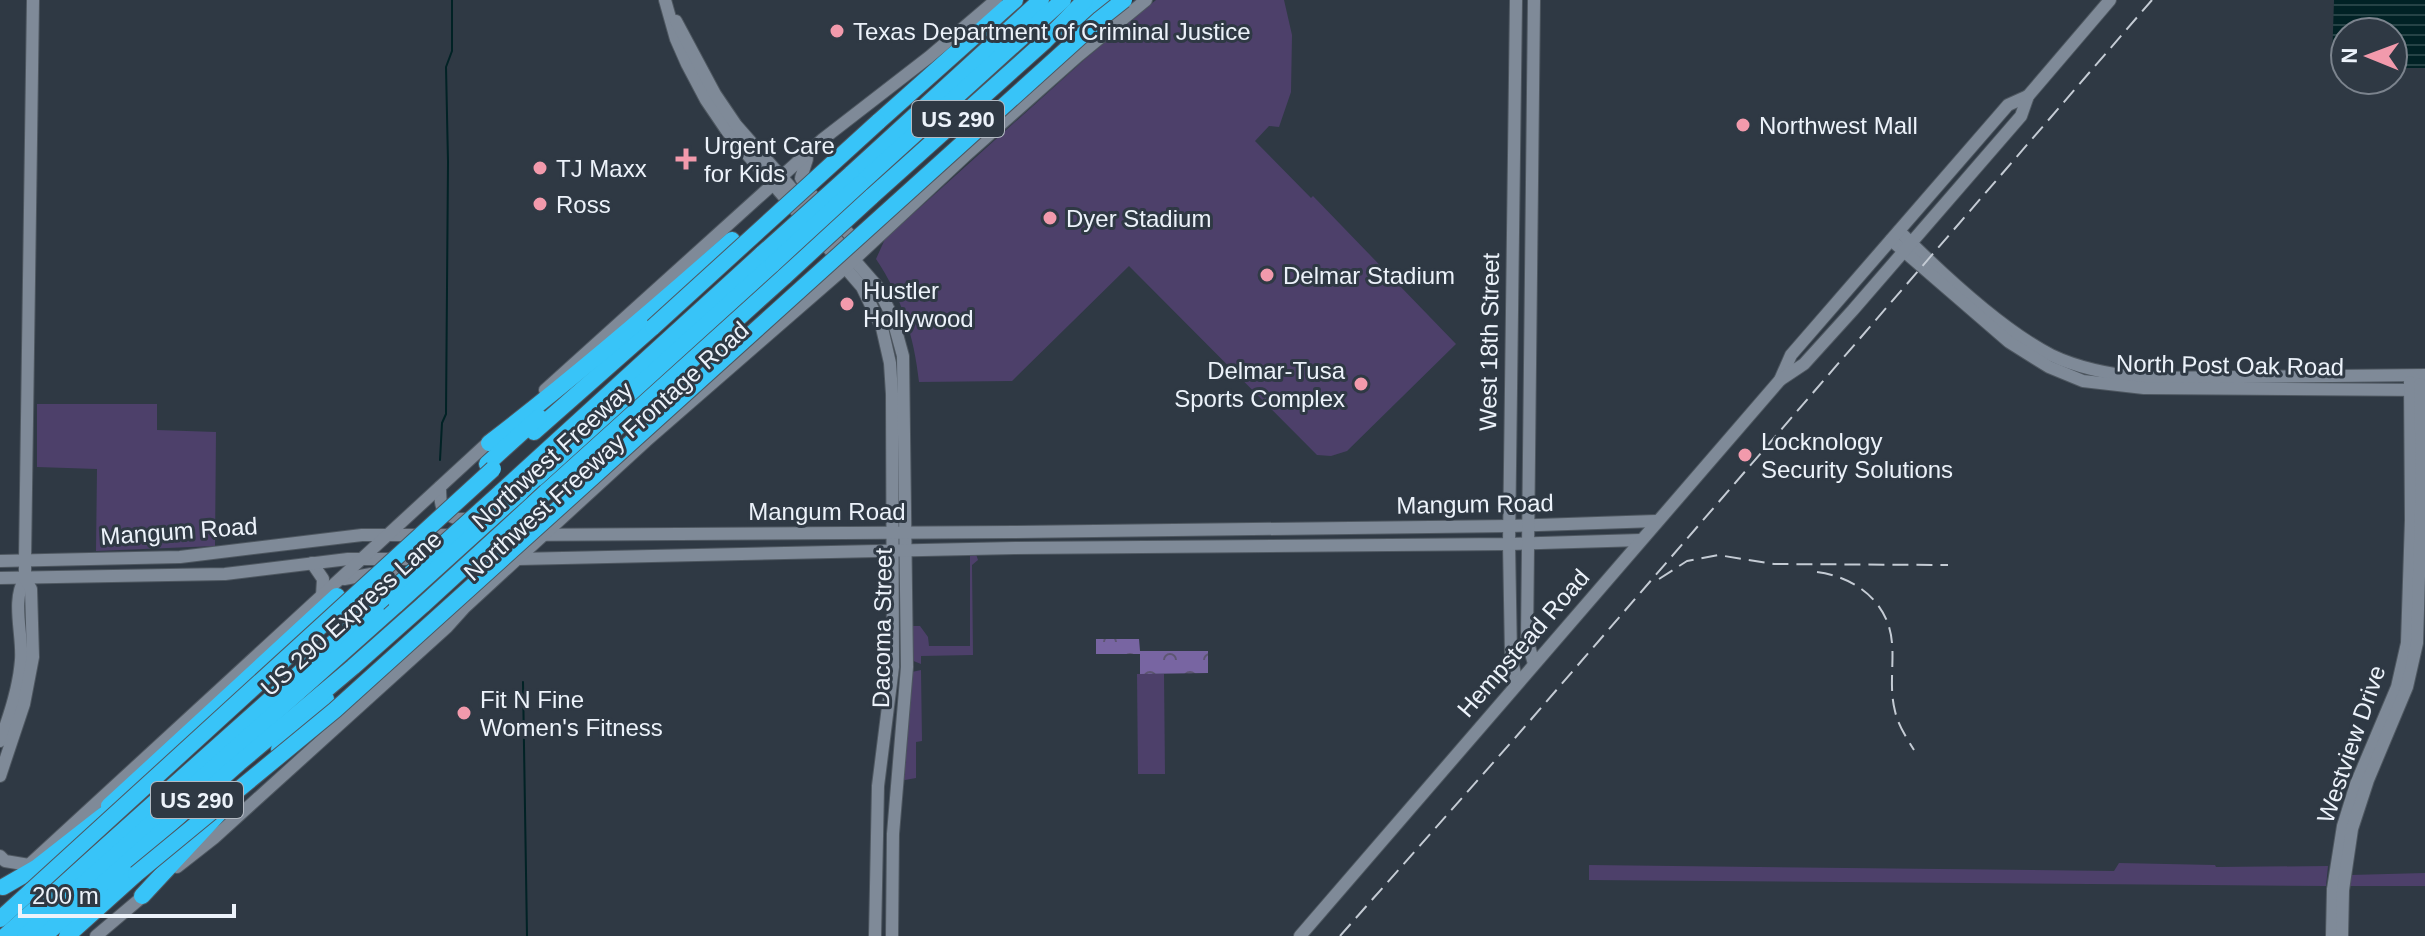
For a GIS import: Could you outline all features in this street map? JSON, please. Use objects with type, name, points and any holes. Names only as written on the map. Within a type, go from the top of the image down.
[{"type":"highway","points":[[0,919],[469,490],[1015,0]]},
{"type":"highway","name":"Northwest Freeway","points":[[44,936],[274,732],[353,667],[546,492],[774,264],[851,174],[1041,0]]},
{"type":"highway","name":"US 290 Express Lane","points":[[25,936],[397,604],[1063,0]]},
{"type":"highway","name":"Northwest Freeway","points":[[5,936],[500,493],[774,264],[871,197],[1045,41],[1085,0]]},
{"type":"highway","points":[[1045,41],[1103,0]]},
{"type":"highway","points":[[67,936],[136,874],[335,710],[806,282],[1124,0]]},
{"type":"highway","points":[[489,443],[645,317],[770,204],[878,122]]},
{"type":"highway","points":[[87,826],[334,591],[560,397],[635,335],[653,327]]},
{"type":"highway","points":[[142,896],[353,667]]},
{"type":"highway","points":[[2,888],[36,868],[87,826],[270,691],[289,682]]},
{"type":"main road","points":[[0,741],[15,700],[21,659],[19,589],[25,578],[33,0]]},
{"type":"main road","points":[[2,888],[334,591],[440,487],[815,146],[922,63],[996,0]]},
{"type":"main road","name":"Northwest Freeway Frontage Road","points":[[96,936],[214,838],[646,441],[851,263],[1079,55],[1146,0]]},
{"type":"main road","name":"West 18th Street","points":[[1516,0],[1509,544],[1511,656],[1517,683]]},
{"type":"main road","name":"West 18th Street","points":[[1534,0],[1527,639],[1534,664]]},
{"type":"main road","name":"Hempstead Road","points":[[1306,934],[1656,521],[1780,380],[1804,364],[1908,248],[2021,116],[2028,96],[2110,0]]},
{"type":"main road","name":"Dacoma Street","points":[[668,6],[676,39],[727,131],[851,263],[877,286],[892,316],[903,356],[900,552],[893,667],[878,786],[875,936]]},
{"type":"main road","points":[[1516,35],[1534,35]]},
{"type":"main road","name":"Hempstead Road","points":[[1780,380],[1791,355],[2008,105],[2028,96]]},
{"type":"main road","points":[[1513,118],[1533,118]]},
{"type":"main road","points":[[815,146],[801,171],[801,178],[809,192],[852,237],[859,240],[867,237],[924,194]]},
{"type":"main road","points":[[1512,220],[1532,219]]},
{"type":"main road","name":"North Post Oak Road","points":[[1895,236],[2009,342],[2049,367],[2083,381],[2144,388],[2418,390]]},
{"type":"main road","name":"North Post Oak Road","points":[[1908,248],[2027,340],[2070,363],[2123,376],[2146,378],[2419,375]]},
{"type":"main road","points":[[1511,323],[1530,323]]},
{"type":"main road","name":"Westview Drive","points":[[2332,936],[2333,889],[2343,826],[2356,784],[2397,687],[2407,643],[2419,375]]},
{"type":"main road","name":"Westview Drive","points":[[2342,936],[2343,890],[2352,829],[2368,780],[2407,687],[2417,643],[2422,476],[2418,390]]},
{"type":"main road","points":[[1510,400],[1529,400]]},
{"type":"main road","points":[[440,487],[443,511],[448,517],[552,519],[572,510],[585,534]]},
{"type":"main road","name":"Mangum Road","points":[[0,561],[180,557],[362,535],[1116,531],[1656,521]]},
{"type":"main road","points":[[1391,527],[1391,544]]},
{"type":"main road","points":[[1116,531],[1117,548]]},
{"type":"main road","points":[[1014,532],[1015,548]]},
{"type":"main road","points":[[653,533],[654,555]]},
{"type":"main road","points":[[775,534],[775,552]]},
{"type":"main road","name":"Mangum Road","points":[[0,578],[225,574],[365,559],[1641,540]]},
{"type":"main road","name":"Dacoma Street","points":[[892,936],[893,834],[907,667],[900,552]]},
{"type":"main road","points":[[127,558],[127,577]]},
{"type":"main road","points":[[312,563],[334,591]]},
{"type":"main road","points":[[334,591],[371,574],[464,575],[475,583],[465,607]]},
{"type":"main road","points":[[0,776],[24,704],[33,657],[31,589],[25,578]]},
{"type":"main road","points":[[1510,607],[1528,605]]},
{"type":"main road","points":[[0,856],[5,861],[29,865]]},
{"type":"shaded area","points":[[1156,0],[1284,0],[1292,35],[1291,92],[1279,127],[1269,126],[1255,141],[1311,198],[1313,196],[1456,344],[1347,451],[1331,456],[1317,455],[1129,266],[1012,381],[919,382],[905,318],[893,288],[876,259],[885,239],[1084,60]]},
{"type":"shaded area","points":[[2334,0],[2425,0],[2425,68],[2409,68],[2409,16],[2333,16]]},
{"type":"shaded area","points":[[37,404],[157,404],[157,430],[216,432],[215,546],[96,551],[97,469],[37,467]]},
{"type":"shaded area","points":[[970,554],[976,554],[978,560],[972,565],[973,655],[921,656],[921,664],[911,660],[912,626],[920,626],[928,637],[929,646],[970,646]]},
{"type":"shaded area","points":[[921,670],[922,741],[916,742],[916,778],[905,780],[900,777],[912,672]]},
{"type":"shaded area","points":[[1137,674],[1164,674],[1165,774],[1138,774]]},
{"type":"shaded area","points":[[2119,863],[2216,867],[2328,866],[2326,886],[1589,880],[1589,865],[2114,871]]},
{"type":"shaded area","points":[[2425,873],[2425,886],[2349,886],[2350,875]]},
{"type":"green space","points":[[1096,639],[1139,639],[1140,651],[1208,651],[1208,673],[1140,674],[1140,654],[1096,654]]},
{"type":"waterway","points":[[440,460],[442,423],[446,414],[446,67],[452,51],[452,0]]},
{"type":"waterway","points":[[523,682],[527,936]]},
{"type":"railway","points":[[1340,936],[1515,738],[2152,0]]},
{"type":"railway","points":[[1659,579],[1687,561],[1718,555],[1774,564],[1948,565]]},
{"type":"railway","points":[[1817,572],[1857,586],[1868,594],[1884,615],[1892,643],[1895,711],[1914,750]]},
{"type":"place","name":"Texas Department of Criminal Justice","points":[[837,31]]},
{"type":"place","name":"Northwest Mall","points":[[1743,125]]},
{"type":"place","name":"Urgent Care for Kids","points":[[686,159]]},
{"type":"place","name":"TJ Maxx","points":[[540,168]]},
{"type":"place","name":"Ross","points":[[540,204]]},
{"type":"place","name":"Dyer Stadium","points":[[1050,218]]},
{"type":"place","name":"Delmar Stadium","points":[[1267,275]]},
{"type":"place","name":"Hustler Hollywood","points":[[847,304]]},
{"type":"place","name":"Delmar-Tusa Sports Complex","points":[[1361,384]]},
{"type":"place","name":"Locknology Security Solutions","points":[[1745,455]]},
{"type":"place","name":"Fit N Fine Women's Fitness","points":[[464,713]]}]
